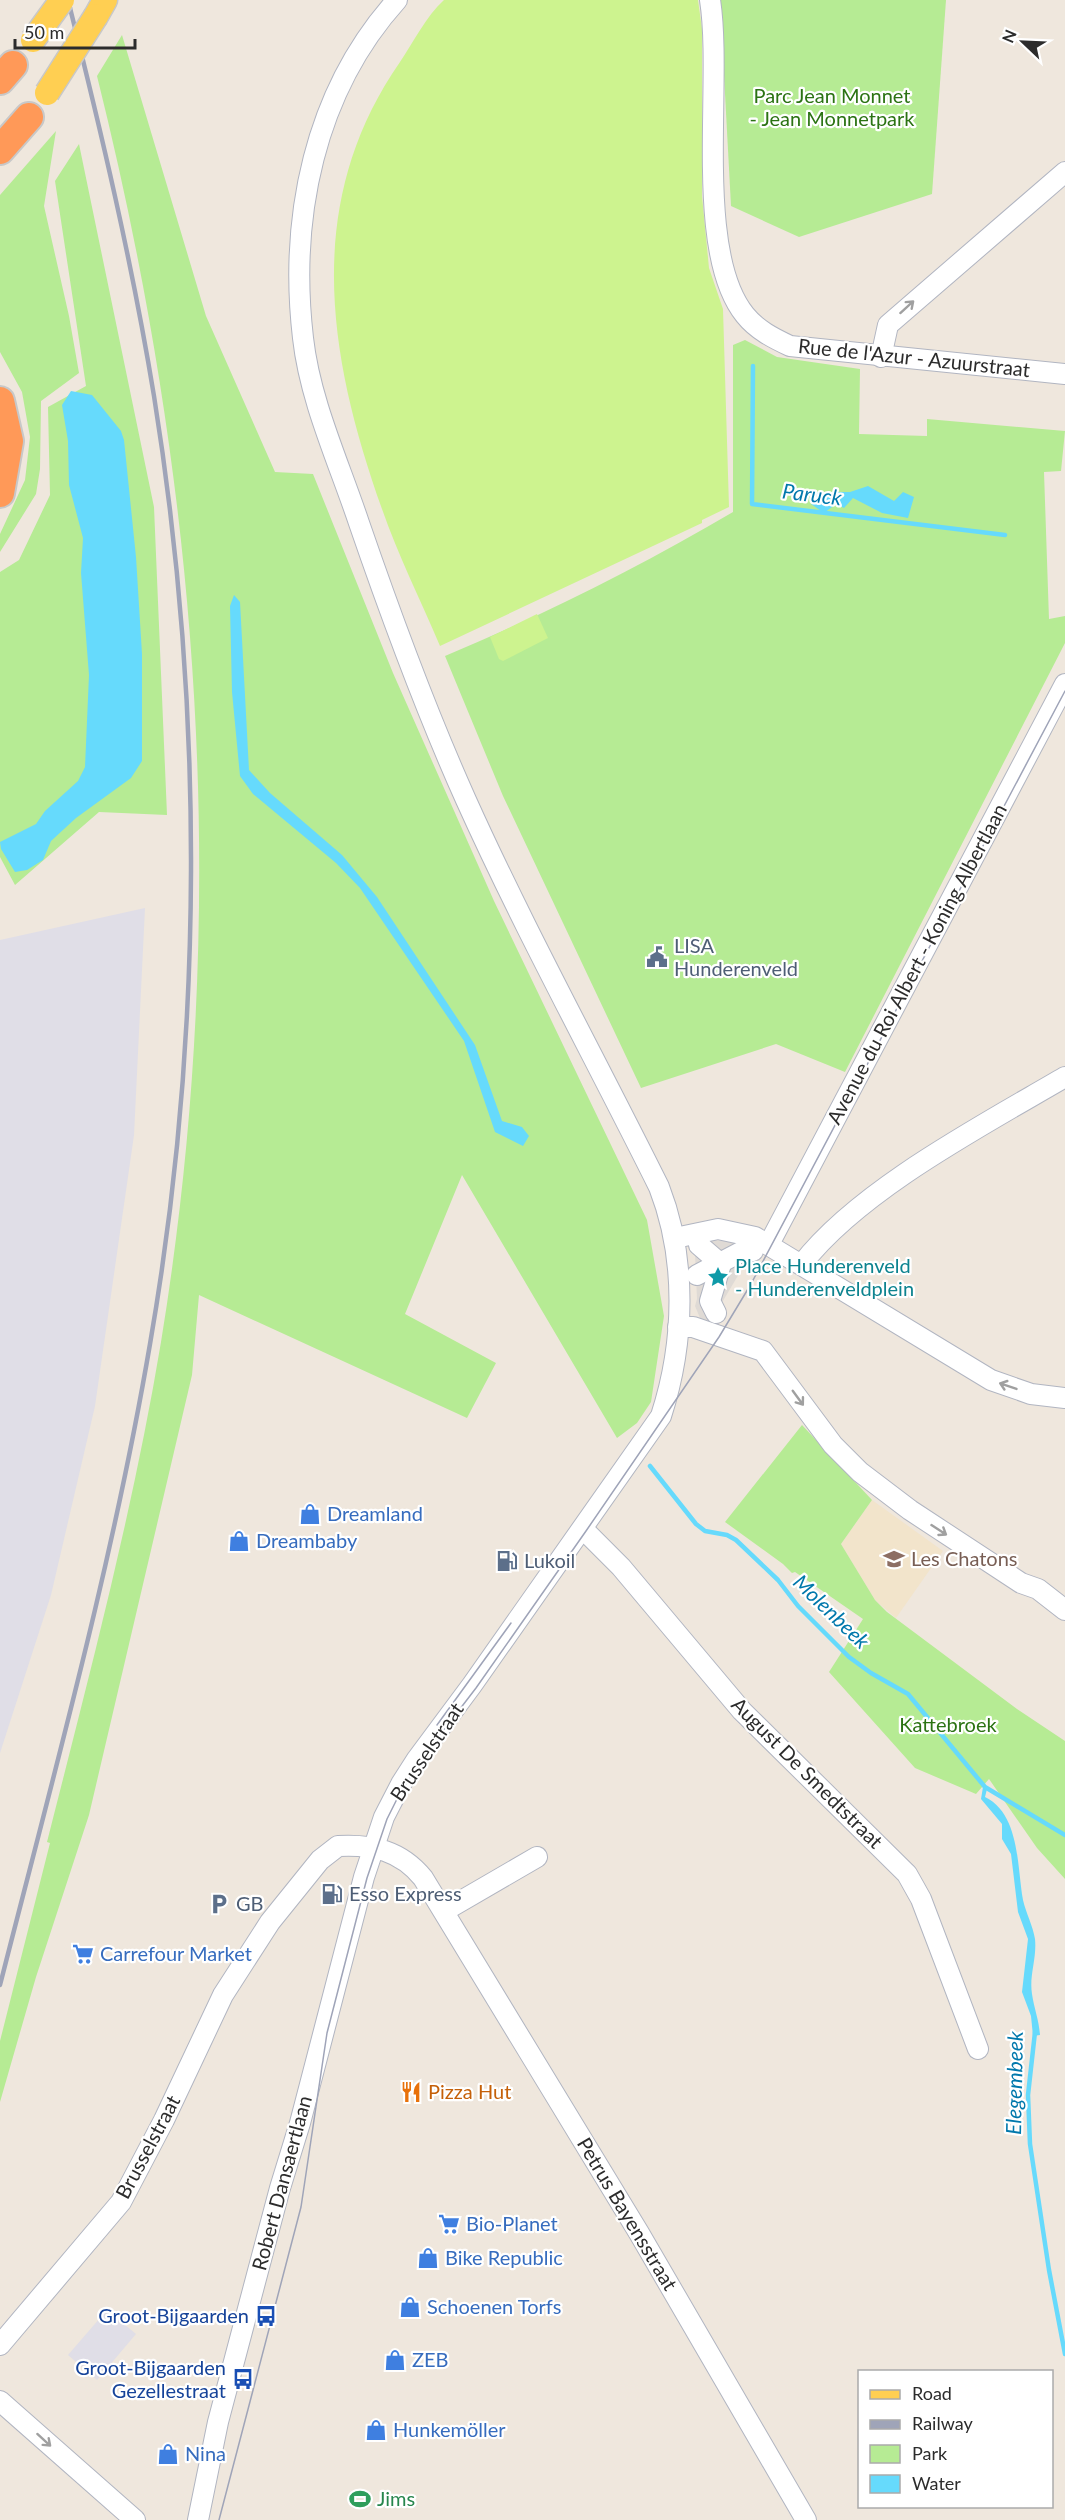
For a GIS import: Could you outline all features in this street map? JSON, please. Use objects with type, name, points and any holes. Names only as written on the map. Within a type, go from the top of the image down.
[{"type":"highway","points":[[0,150],[29,117]]},
{"type":"highway","points":[[0,400],[9,441],[0,492]]},
{"type":"main road","points":[[7,73],[62,0]]},
{"type":"main road","points":[[29,117],[101,8]]},
{"type":"street","name":"Brusselstraat","points":[[0,2345],[121,2202],[164,2120],[223,1995],[270,1922],[320,1860],[338,1846],[372,1848],[401,1784],[661,1416],[672,1373],[678,1327],[678,1260],[675,1238],[660,1187],[499,868],[453,768],[392,619],[315,393],[303,340],[299,282],[302,206],[319,135],[344,77],[383,15],[397,0]]},
{"type":"street","name":"Rue de l'Azur - Azuurstraat","points":[[710,0],[718,243],[731,287],[744,314],[766,335],[790,346],[1065,374]]},
{"type":"street","points":[[881,357],[888,325],[1065,172]]},
{"type":"street","name":"Avenue du Roi Albert - Koning Albertlaan","points":[[761,1248],[1065,684]]},
{"type":"street","points":[[802,1264],[820,1241],[872,1200],[940,1153],[1065,1077]]},
{"type":"street","points":[[675,1238],[718,1229],[755,1237],[761,1248]]},
{"type":"street","points":[[699,1245],[721,1264]]},
{"type":"street","points":[[697,1275],[752,1246],[761,1248],[802,1264],[991,1380],[1031,1394],[1065,1398]]},
{"type":"street","points":[[716,1313],[710,1301],[721,1264]]},
{"type":"street","points":[[678,1327],[693,1327],[763,1351],[832,1445],[860,1472],[910,1510],[1021,1583],[1038,1589],[1065,1610]]},
{"type":"street","name":"August De Smedtstraat","points":[[583,1529],[621,1567],[742,1711],[907,1874],[921,1899],[978,2049]]},
{"type":"street","name":"Petrus Bayensstraat","points":[[372,1848],[395,1854],[411,1863],[444,1911],[639,2233],[806,2520]]},
{"type":"street","name":"Robert Dansaertlaan","points":[[198,2520],[218,2422],[372,1848]]},
{"type":"street","points":[[444,1911],[537,1857]]},
{"type":"street","points":[[0,2401],[135,2520]]},
{"type":"shaded area","points":[[145,908],[134,1135],[95,1406],[51,1595],[0,1753],[0,940]]},
{"type":"shaded area","points":[[708,1240],[738,1242],[752,1252],[711,1321],[712,1326],[700,1318],[695,1306],[697,1299],[695,1253]]},
{"type":"shaded area","name":"Les Chatons","points":[[872,1500],[943,1551],[896,1618],[875,1600],[841,1544]]},
{"type":"shaded area","points":[[107,2310],[136,2334],[97,2380],[68,2355]]},
{"type":"green space","points":[[444,0],[698,0],[702,29],[702,196],[709,268],[723,309],[729,507],[702,520],[702,523],[440,646],[388,526],[363,452],[348,395],[338,338],[334,281],[337,225],[348,170],[369,115],[420,30]]},
{"type":"green space","name":"Parc Jean Monnet - Jean Monnetpark","points":[[720,0],[946,0],[932,194],[799,237],[731,206]]},
{"type":"green space","points":[[122,35],[206,316],[275,472],[313,474],[393,673],[494,901],[647,1220],[664,1316],[651,1402],[637,1423],[617,1438],[462,1175],[405,1314],[496,1363],[467,1418],[199,1295],[192,1375],[89,1815],[36,1977],[0,2102],[0,2041],[109,1593],[150,1405],[183,1182],[195,1022],[199,864],[195,706],[182,548],[161,391],[133,234],[97,76]]},
{"type":"green space","points":[[56,131],[44,206],[69,316],[79,373],[41,401],[40,469],[36,494],[0,552],[0,534],[25,480],[30,437],[22,392],[0,352],[0,195]]},
{"type":"green space","points":[[79,144],[154,507],[167,815],[99,812],[15,885],[0,857],[0,572],[19,560],[50,495],[48,407],[86,386],[55,181]]},
{"type":"green space","points":[[745,340],[777,357],[860,369],[859,434],[927,436],[927,419],[1065,431],[1061,471],[1044,472],[1049,619],[1065,616],[1065,643],[845,1072],[776,1044],[641,1088],[503,796],[445,656],[592,589],[733,512],[733,345]]},
{"type":"green space","points":[[537,614],[548,638],[503,661],[499,659],[490,637]]},
{"type":"green space","name":"Kattebroek","points":[[802,1425],[872,1500],[841,1544],[875,1600],[887,1612],[1017,1709],[1065,1741],[1065,1879],[1037,1848],[989,1779],[976,1794],[915,1768],[829,1672],[863,1619],[795,1572],[792,1573],[725,1522]]},
{"type":"water","points":[[71,391],[92,395],[121,431],[124,440],[136,557],[142,654],[142,761],[131,778],[76,818],[51,841],[43,860],[27,870],[15,872],[1,849],[0,842],[36,824],[45,811],[78,781],[85,767],[89,675],[81,573],[83,538],[69,485],[68,441],[62,405]]},
{"type":"water","points":[[868,486],[894,501],[903,492],[914,497],[908,518],[882,513],[853,498],[844,508],[836,504],[824,513],[811,504],[815,492],[850,492]]},
{"type":"water","points":[[234,595],[240,602],[249,770],[270,793],[342,855],[377,897],[475,1045],[502,1121],[522,1127],[529,1136],[523,1146],[495,1132],[464,1041],[360,888],[336,863],[253,794],[240,776],[232,692],[230,606]]},
{"type":"water","points":[[983,1787],[987,1789],[985,1797],[1005,1816],[1015,1842],[1023,1900],[1035,1939],[1031,1987],[1040,2035],[1033,2036],[1031,2016],[1022,1992],[1028,1939],[1018,1912],[1011,1854],[1002,1839],[1002,1824],[981,1799]]},
{"type":"waterway","name":"Paruck","points":[[753,366],[752,504],[1005,535]]},
{"type":"waterway","name":"Molenbeek","points":[[650,1466],[696,1524],[705,1531],[727,1535],[736,1540],[778,1580],[798,1606],[849,1657],[871,1673],[908,1694],[985,1787],[1065,1835]]},
{"type":"waterway","name":"Elegembeek","points":[[1035,2032],[1028,2095],[1030,2144],[1049,2270],[1065,2354]]},
{"type":"tram line","points":[[219,2520],[301,2207],[327,2033],[367,1878],[387,1819],[401,1791],[430,1748],[476,1688],[586,1531],[719,1337],[751,1284],[1065,691]]},
{"type":"tram line","points":[[437,1725],[511,1623]]},
{"type":"railway","points":[[0,1985],[101,1586],[135,1425],[168,1227],[180,1109],[188,990],[191,870],[189,751],[182,632],[170,514],[154,396],[136,296],[104,148],[68,0]]},
{"type":"place","name":"LISA Hunderenveld","points":[[657,957]]},
{"type":"place","name":"Place Hunderenveld - Hunderenveldplein","points":[[718,1277]]},
{"type":"place","name":"Dreamland","points":[[310,1514]]},
{"type":"place","name":"Dreambaby","points":[[239,1541]]},
{"type":"place","name":"Les Chatons","points":[[894,1559]]},
{"type":"place","name":"Lukoil","points":[[507,1561]]},
{"type":"place","name":"Esso Express","points":[[332,1894]]},
{"type":"place","name":"GB","points":[[219,1904]]},
{"type":"place","name":"Carrefour Market","points":[[83,1954]]},
{"type":"place","name":"Pizza Hut","points":[[411,2092]]},
{"type":"place","name":"Bio-Planet","points":[[449,2224]]},
{"type":"place","name":"Bike Republic","points":[[428,2258]]},
{"type":"place","name":"Schoenen Torfs","points":[[410,2307]]},
{"type":"place","name":"Groot-Bijgaarden","points":[[266,2316]]},
{"type":"place","name":"ZEB","points":[[395,2360]]},
{"type":"place","name":"Groot-Bijgaarden Gezellestraat","points":[[243,2379]]},
{"type":"place","name":"Hunkemöller","points":[[376,2430]]},
{"type":"place","name":"Nina","points":[[168,2454]]},
{"type":"place","name":"Jims","points":[[360,2499]]}]
